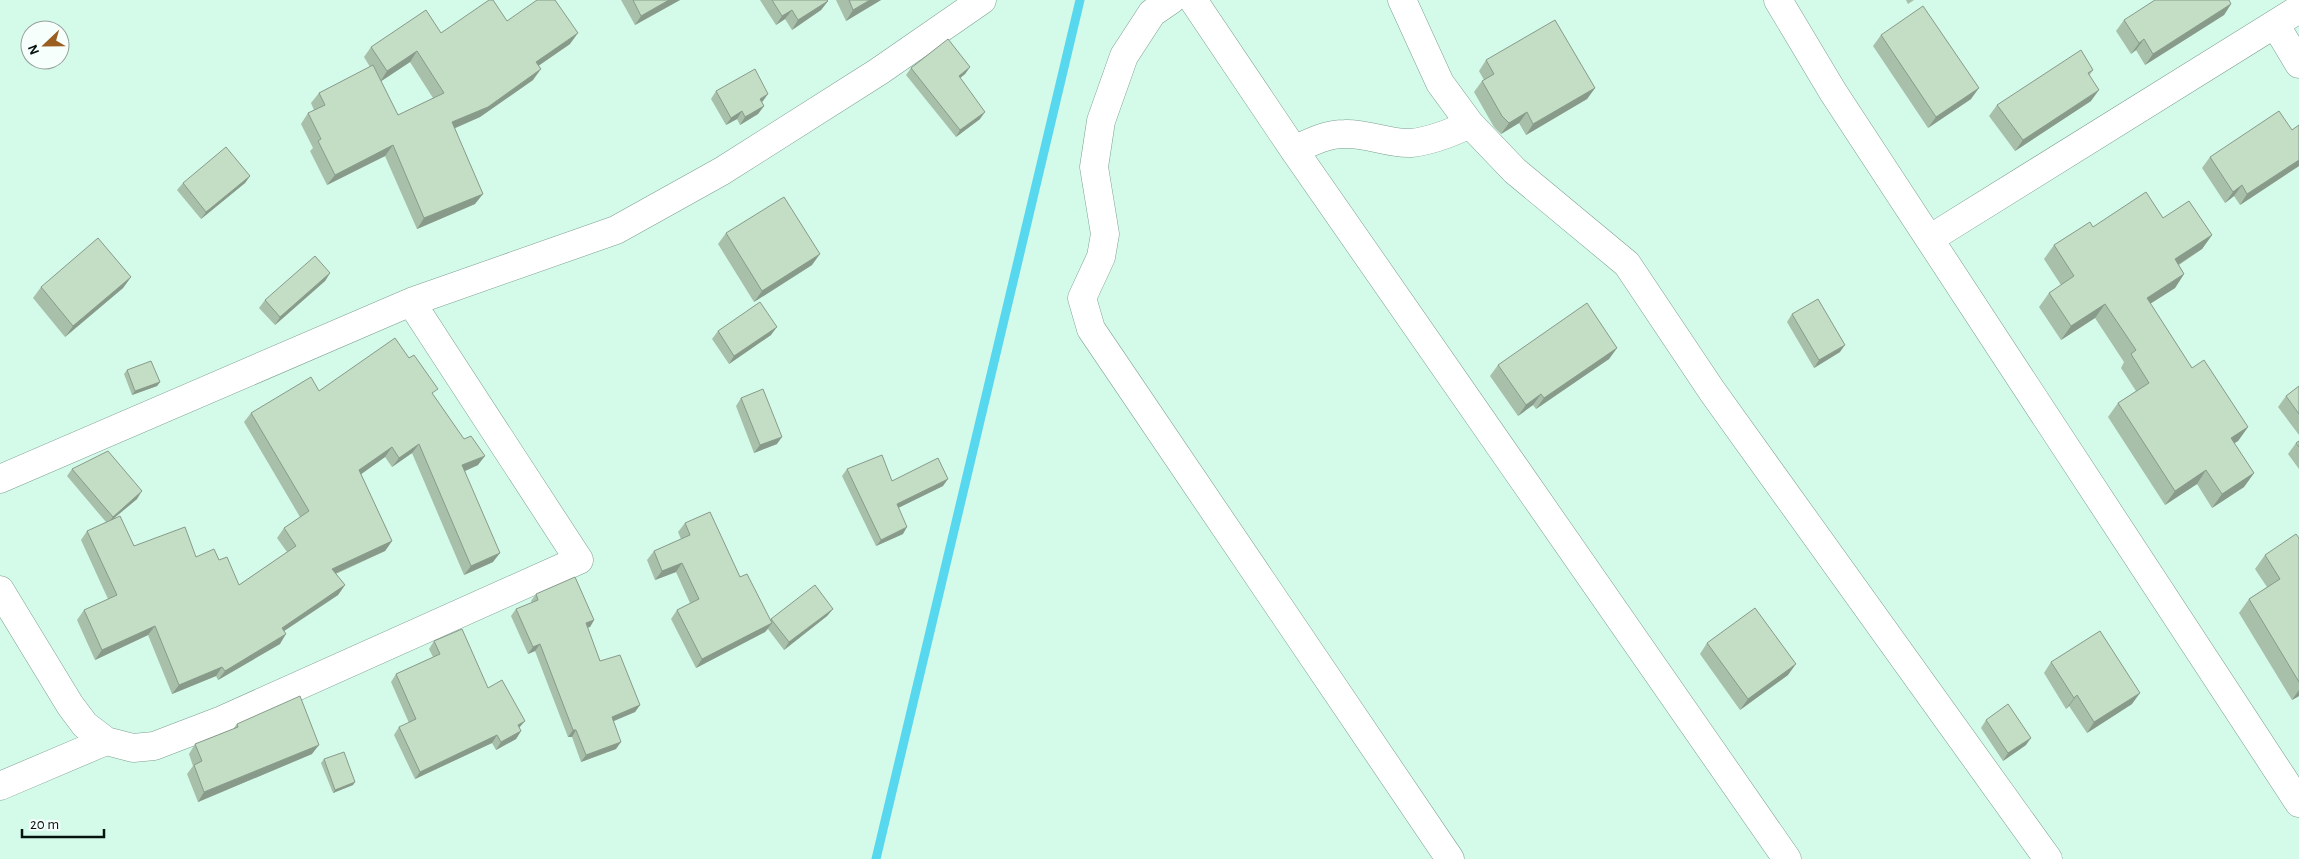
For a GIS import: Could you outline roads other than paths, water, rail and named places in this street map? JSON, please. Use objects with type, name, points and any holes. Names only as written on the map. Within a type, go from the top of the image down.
[{"type":"street","points":[[0,479],[411,302],[616,230],[730,166],[878,72],[982,0]]},
{"type":"street","points":[[1193,0],[1294,150],[1787,859]]},
{"type":"street","points":[[1402,0],[1440,83],[1470,124],[1515,170],[1627,264],[1712,391],[2048,859]]},
{"type":"street","points":[[1778,0],[1833,92],[2299,803]]},
{"type":"street","points":[[1159,4],[1124,56],[1101,121],[1094,167],[1105,234],[1101,257],[1082,298],[1091,329],[1450,859]]},
{"type":"street","points":[[1930,238],[2299,9]]},
{"type":"street","points":[[2275,24],[2299,64]]},
{"type":"street","points":[[1294,150],[1323,136],[1347,133],[1384,141],[1411,143],[1447,135],[1470,124]]},
{"type":"street","points":[[0,590],[70,705],[85,725],[106,741],[133,748],[154,746],[175,739],[372,654],[579,560],[411,302]]},
{"type":"street","points":[[0,786],[106,741]]},
{"type":"waterway","points":[[876,859],[1080,0]]}]
